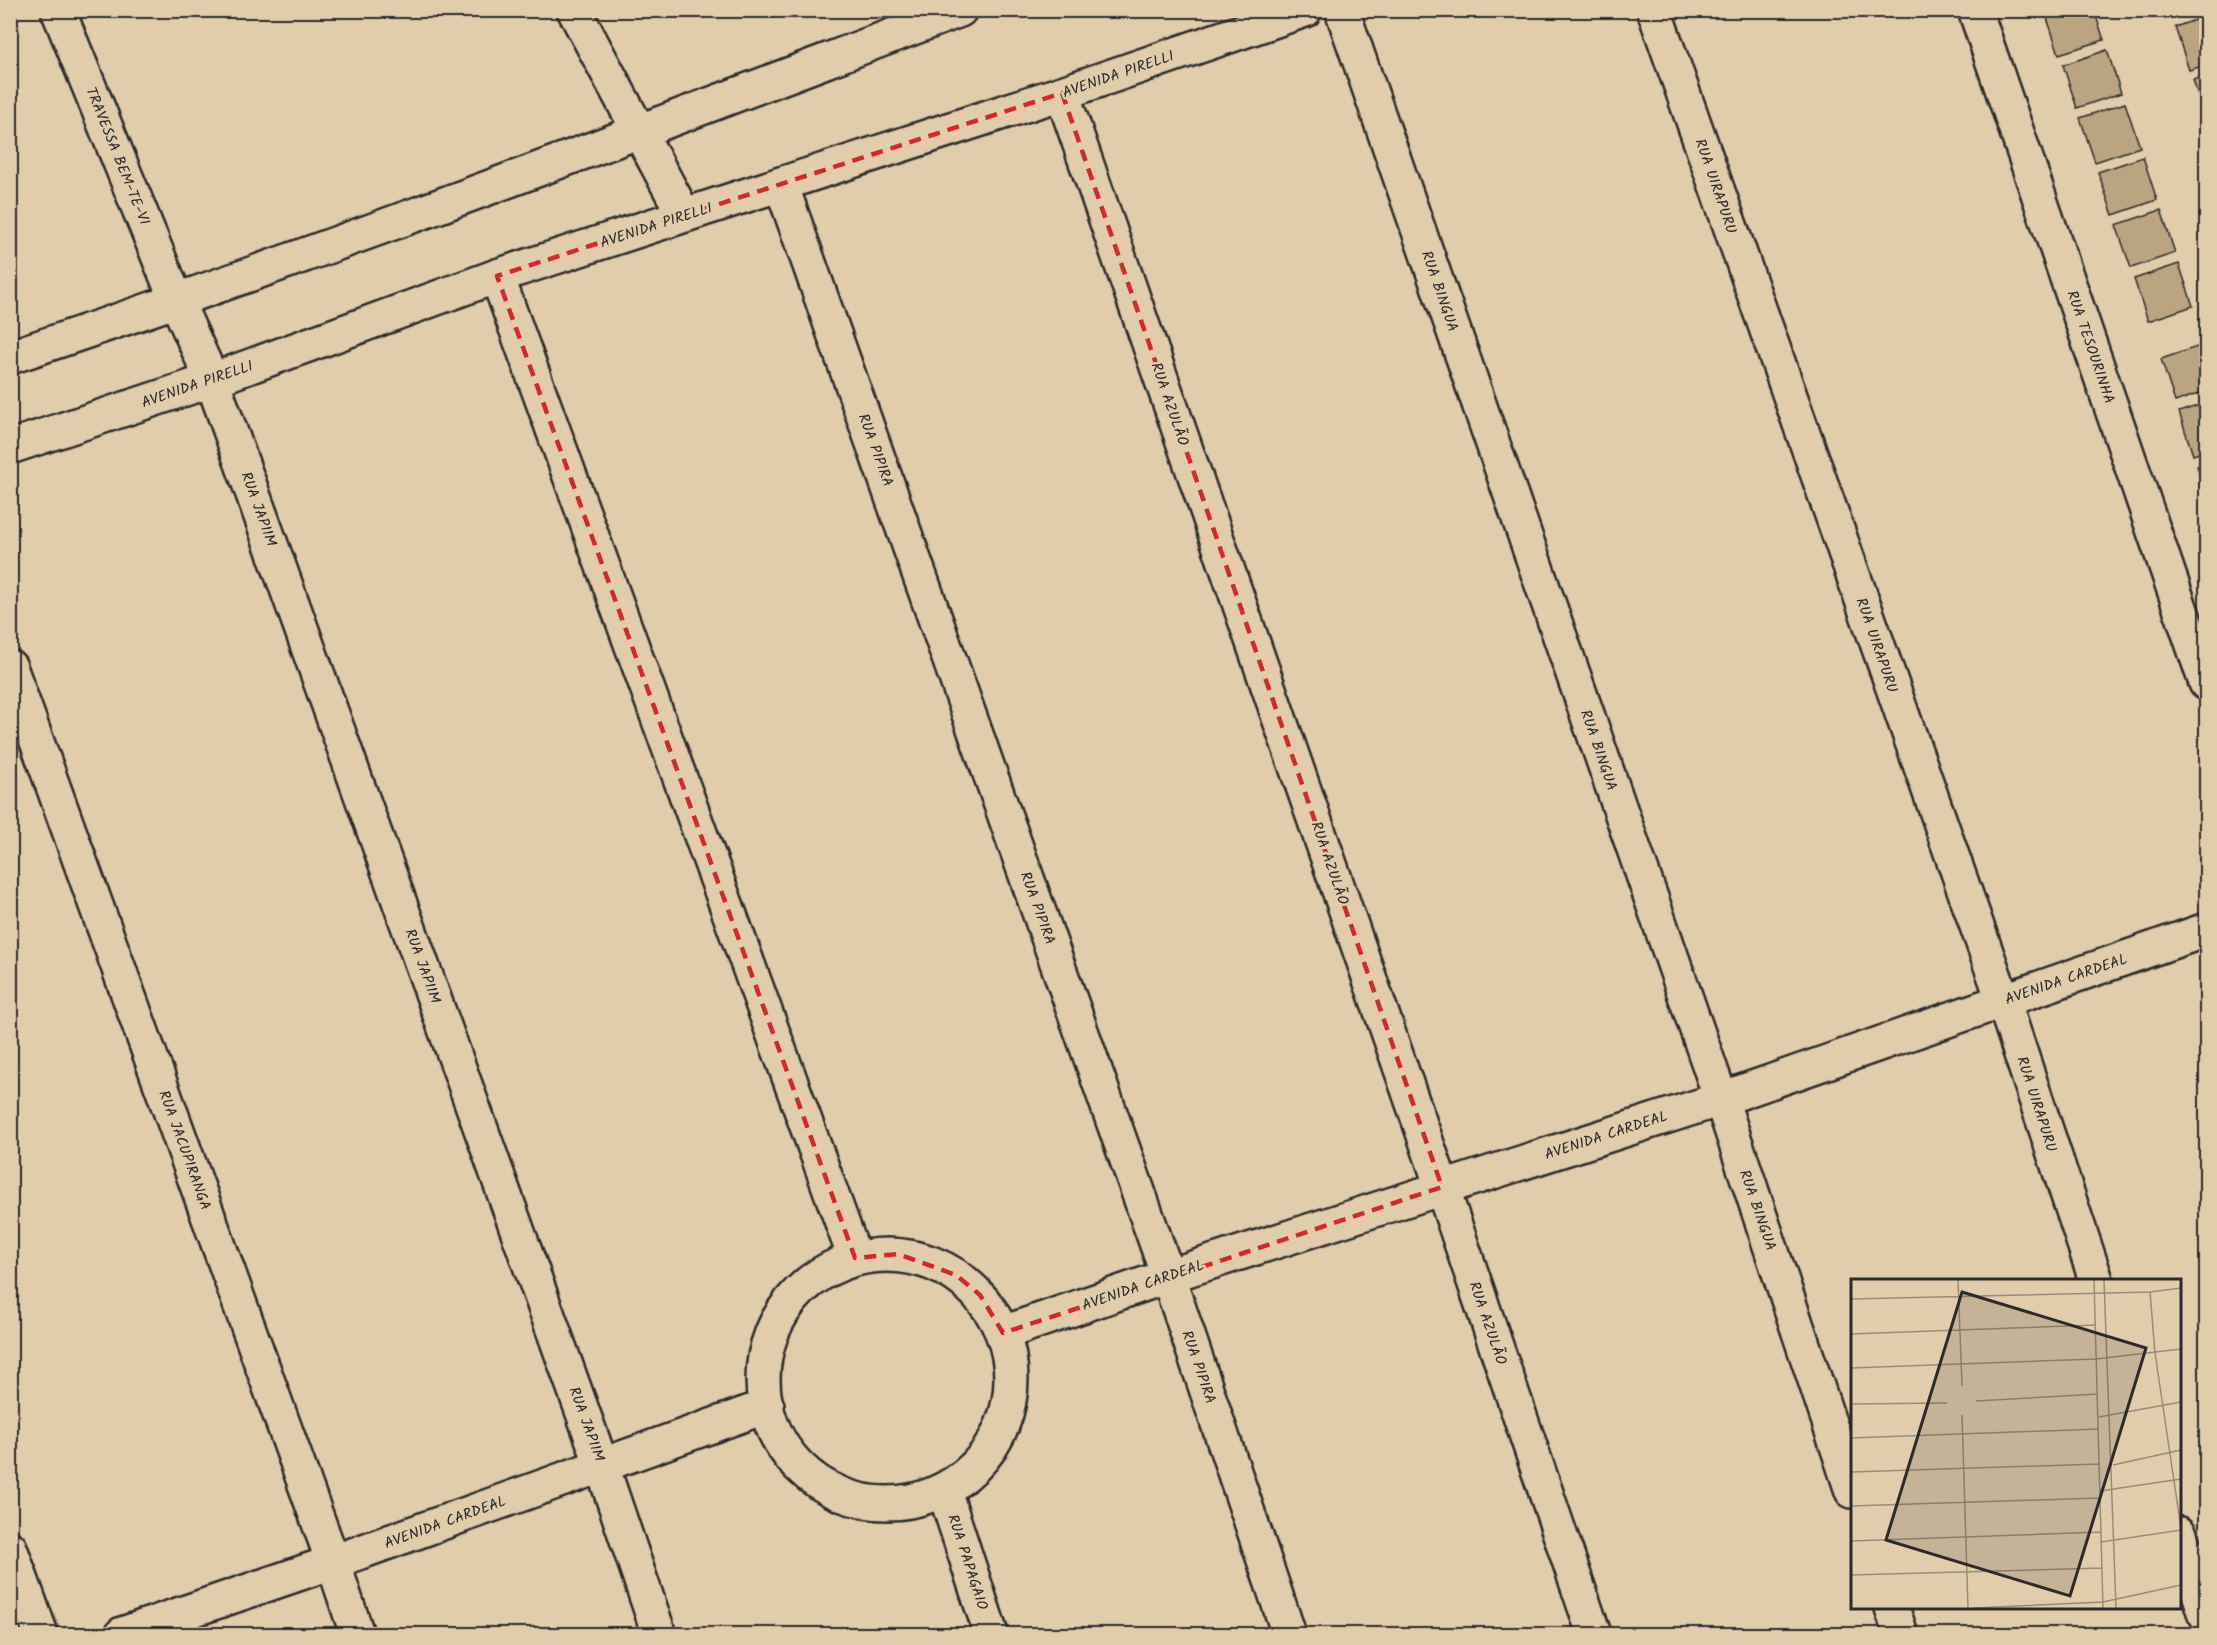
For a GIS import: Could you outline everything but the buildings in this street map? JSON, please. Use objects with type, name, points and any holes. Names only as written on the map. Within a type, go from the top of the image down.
[{"type":"street","name":"TRAVESSA BEM-TE-VI","points":[[58,10],[177,302]]},
{"type":"street","points":[[574,10],[684,215]]},
{"type":"street","points":[[10,357],[177,302],[639,132],[960,10]]},
{"type":"street","name":"RUA BINGUA","points":[[1342,10],[1721,1099],[1851,1488]]},
{"type":"street","name":"RUA UIRAPURU","points":[[1653,10],[2003,1000],[2095,1279]]},
{"type":"street","name":"RUA TESOURINHA","points":[[1975,10],[2206,682]]},
{"type":"street","name":"AVENIDA PIRELLI","points":[[10,447],[212,380],[497,276],[1062,93],[1288,13]]},
{"type":"street","name":"RUA AZULÃO","points":[[1062,93],[1442,1187],[1594,1635]]},
{"type":"street","name":"RUA PIPIRA","points":[[781,184],[1168,1276],[1289,1635]]},
{"type":"street","points":[[497,276],[855,1257]]},
{"type":"street","name":"RUA JAPIIM","points":[[177,302],[212,380],[602,1466],[659,1635]]},
{"type":"street","name":"RUA JACUPIRANGA","points":[[10,666],[333,1562],[357,1635]]},
{"type":"street","name":"AVENIDA CARDEAL","points":[[1003,1333],[1168,1276],[1721,1099],[2206,930]]},
{"type":"street","points":[[898,1254],[928,1261],[956,1275],[980,1295],[1003,1333],[1010,1368],[1011,1393],[1005,1416],[996,1439],[982,1459],[965,1476],[944,1490],[914,1500],[882,1503],[851,1498],[822,1484],[796,1463],[778,1437],[767,1406],[763,1381],[765,1356],[772,1331],[784,1309],[800,1289],[820,1273],[855,1257],[898,1254]]},
{"type":"street","name":"AVENIDA CARDEAL","points":[[122,1635],[333,1562],[767,1406]]},
{"type":"street","name":"RUA PAPAGAIO","points":[[944,1490],[992,1635]]},
{"type":"street","points":[[2181,1537],[2206,1616]]},
{"type":"street","points":[[10,1548],[40,1635]]},
{"type":"street","points":[[1892,1609],[1901,1635]]},
{"type":"highlighted area","points":[[1062,93],[1442,1187],[1003,1333],[980,1295],[956,1275],[898,1254],[855,1258],[497,276]]}]
